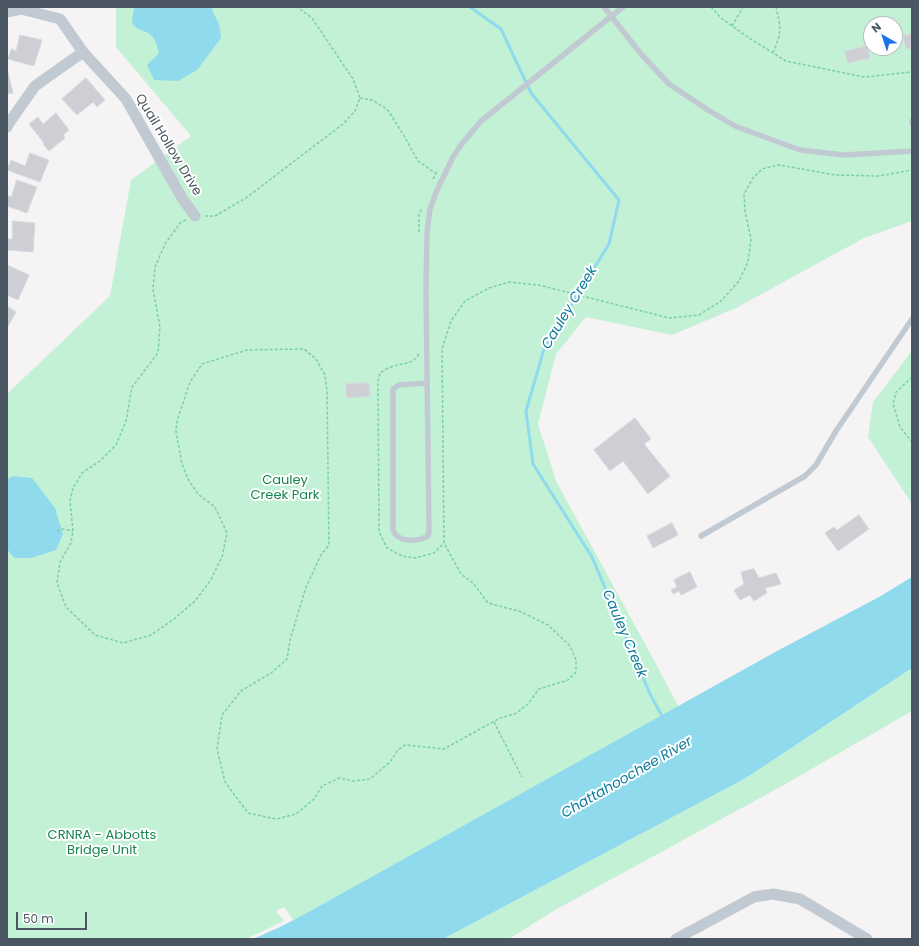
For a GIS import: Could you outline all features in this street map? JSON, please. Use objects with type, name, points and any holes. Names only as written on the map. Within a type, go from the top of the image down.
[{"type":"street","name":"Quail Hollow Drive","points":[[14,9],[21,9],[60,19],[82,52],[126,99],[182,198],[195,216]]},
{"type":"street","points":[[8,124],[35,86],[82,52]]},
{"type":"street","points":[[676,939],[754,897],[773,894],[800,899],[867,939]]},
{"type":"lane","points":[[604,7],[641,54],[669,84],[734,126],[800,150],[844,155],[912,151]]},
{"type":"lane","points":[[427,384],[399,385],[393,389],[393,530],[395,536],[401,540],[423,539],[428,536],[429,531],[426,290],[427,233],[430,209],[444,173],[452,157],[481,121],[623,7]]},
{"type":"lane","points":[[701,536],[805,476],[816,464],[836,431],[912,319]]},
{"type":"path","points":[[297,7],[312,18],[353,79],[360,98],[355,111],[344,124],[246,198],[215,216],[195,216],[181,222],[165,244],[155,267],[153,289],[160,328],[158,353],[132,387],[126,421],[116,445],[100,461],[82,472],[73,488],[70,501],[73,531],[71,543],[60,562],[57,583],[66,607],[95,635],[123,643],[151,635],[194,601],[210,581],[222,557],[227,533],[214,507],[199,495],[189,481],[182,464],[176,432],[177,421],[190,382],[202,364],[247,350],[304,349],[316,359],[325,375],[328,404],[329,545],[320,555],[306,587],[290,640],[287,659],[271,673],[241,691],[222,715],[217,749],[225,782],[248,813],[276,819],[296,814],[314,799],[322,786],[339,778],[354,781],[370,779],[390,762],[398,750],[405,745],[444,748],[500,718],[515,714],[528,704],[539,689],[568,680],[576,672],[576,660],[570,646],[548,625],[518,610],[488,603],[473,583],[460,574],[444,543],[442,349],[451,321],[465,301],[489,288],[509,282],[539,285],[669,318],[699,315],[721,301],[739,281],[748,262],[751,239],[745,211],[744,194],[753,178],[762,169],[778,165],[835,175],[878,176],[912,170]]},
{"type":"path","points":[[711,7],[721,18],[732,26],[786,61],[864,77],[912,72]]},
{"type":"path","points":[[732,26],[743,7]]},
{"type":"path","points":[[773,53],[778,43],[781,28],[776,7]]},
{"type":"path","points":[[360,98],[372,100],[387,109],[418,161],[435,173]]},
{"type":"path","points":[[433,180],[439,167]]},
{"type":"path","points":[[419,239],[419,215],[422,208]]},
{"type":"path","points":[[420,352],[415,360],[405,364],[392,366],[380,373],[378,381],[379,532],[387,548],[402,556],[414,558],[434,553],[444,543]]},
{"type":"path","points":[[912,377],[896,392],[893,404],[900,427],[912,442]]},
{"type":"path","points":[[57,531],[62,529],[73,531]]},
{"type":"path","points":[[494,722],[522,777]]},
{"type":"green space","name":"Cauley Creek Park","points":[[116,7],[912,7],[912,221],[864,238],[736,308],[672,335],[586,317],[556,354],[538,424],[556,481],[684,717],[299,928],[284,907],[276,911],[284,921],[246,939],[7,939],[7,394],[110,296],[131,180],[191,136],[116,47]]},
{"type":"green space","points":[[912,351],[912,504],[868,437],[873,402]]},
{"type":"green space","points":[[912,668],[912,711],[782,786],[555,910],[509,939],[443,939],[746,778]]},
{"type":"water","points":[[134,7],[213,7],[212,10],[219,24],[221,38],[197,70],[178,81],[154,80],[147,65],[159,53],[152,37],[148,33],[137,28],[132,22]]},
{"type":"water","points":[[13,476],[32,478],[55,508],[63,534],[56,550],[31,558],[14,558],[7,549],[7,480]]},
{"type":"water","name":"Chattahoochee River","points":[[912,577],[912,668],[746,778],[443,939],[253,939],[305,914],[777,651],[879,597]]},
{"type":"building","points":[[912,34],[912,48],[906,49],[903,36]]},
{"type":"building","points":[[20,35],[42,40],[34,66],[8,59],[11,49],[16,51]]},
{"type":"building","points":[[863,47],[863,56],[870,56],[870,58],[848,63],[845,52]]},
{"type":"building","points":[[7,72],[13,93],[7,94]]},
{"type":"building","points":[[86,78],[105,100],[97,107],[93,102],[77,115],[62,99]]},
{"type":"building","points":[[56,113],[69,130],[63,135],[65,138],[49,151],[29,124],[38,117],[43,124]]},
{"type":"building","points":[[30,153],[49,160],[40,182],[7,170],[11,160],[25,166]]},
{"type":"building","points":[[17,180],[37,187],[27,213],[7,206],[7,195],[11,197]]},
{"type":"building","points":[[13,221],[35,223],[33,252],[7,250],[7,239],[12,239]]},
{"type":"building","points":[[7,265],[29,275],[18,300],[7,295]]},
{"type":"building","points":[[7,306],[16,312],[7,328]]},
{"type":"building","points":[[369,383],[370,396],[346,398],[346,384]]},
{"type":"building","points":[[635,418],[651,439],[644,444],[670,476],[648,494],[623,461],[610,471],[594,450]]},
{"type":"building","points":[[859,515],[869,529],[838,551],[825,533],[834,527],[837,530]]},
{"type":"building","points":[[672,523],[678,535],[653,548],[647,536]]},
{"type":"building","points":[[754,569],[759,578],[776,573],[781,584],[765,588],[767,593],[754,601],[750,595],[740,600],[734,590],[744,584],[741,572]]},
{"type":"building","points":[[690,572],[697,587],[681,595],[679,591],[673,594],[671,590],[677,587],[674,580]]},
{"type":"waterway","name":"Cauley Creek","points":[[470,7],[501,29],[531,93],[619,200],[609,244],[544,349],[526,411],[533,464],[592,557],[650,694],[663,718]]},
{"type":"park label","name":"CRNRA - Abbotts Bridge Unit","points":[[102,844]]}]
